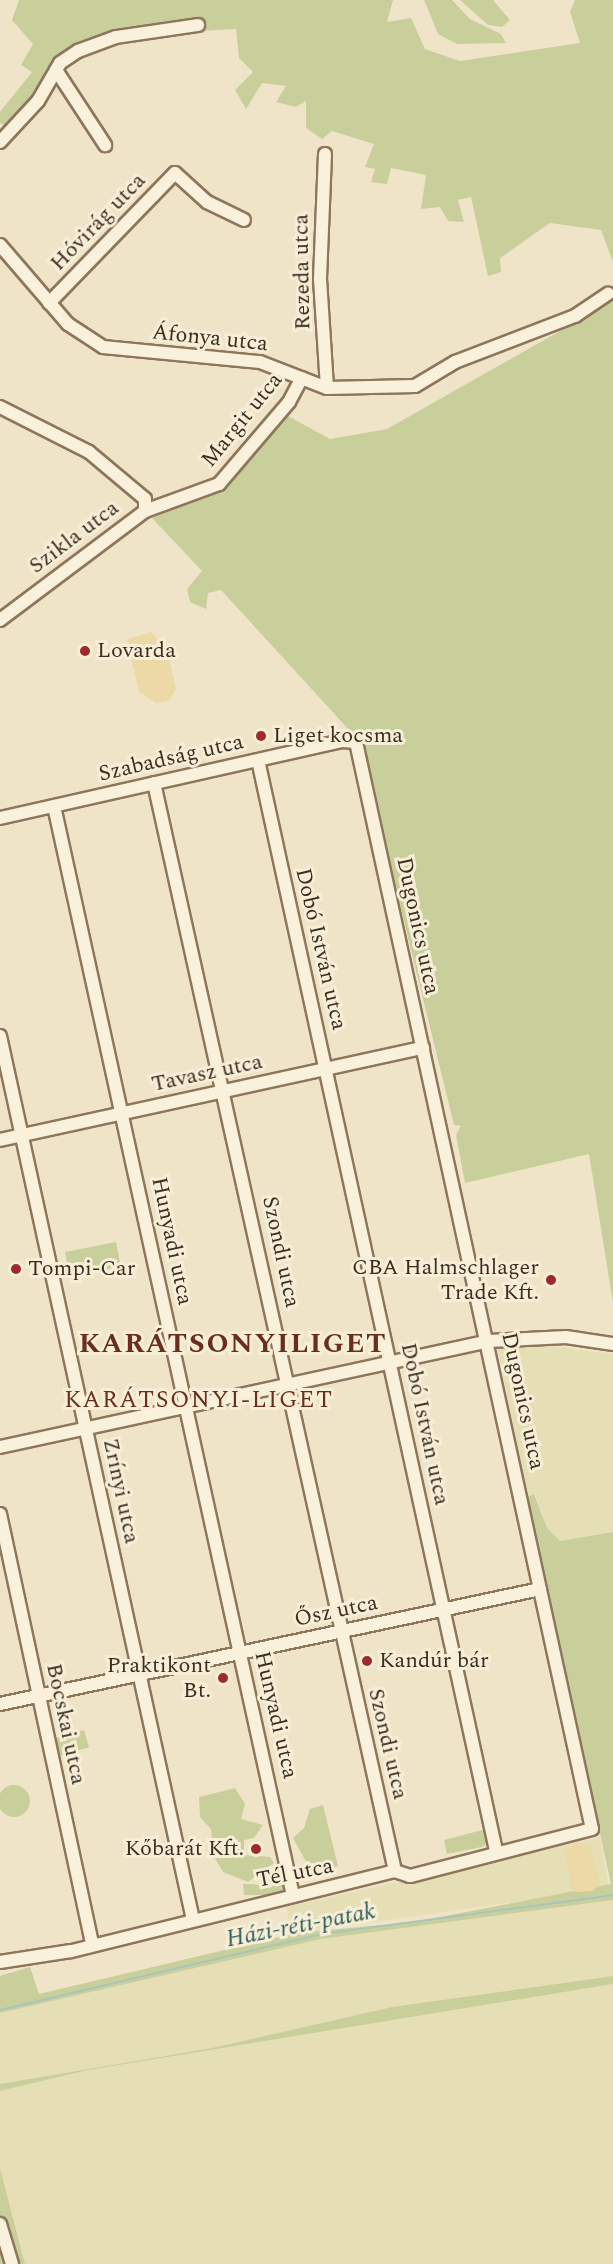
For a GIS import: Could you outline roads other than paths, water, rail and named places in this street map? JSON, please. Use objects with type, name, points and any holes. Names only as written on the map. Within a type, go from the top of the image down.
[{"type":"street","points":[[0,142],[38,101],[56,70],[101,41],[198,25]]},
{"type":"street","points":[[56,70],[105,145]]},
{"type":"street","name":"Rezeda utca","points":[[325,154],[320,279],[327,388]]},
{"type":"street","name":"Hóvirág utca","points":[[49,303],[179,174],[207,202],[244,220]]},
{"type":"street","name":"Áfonya utca","points":[[0,245],[77,332],[103,347],[260,362],[327,388],[415,386],[454,362],[575,316],[608,294]]},
{"type":"street","name":"Margit utca","points":[[145,511],[219,484],[289,402],[302,378]]},
{"type":"street","points":[[0,407],[88,452],[145,499],[145,511]]},
{"type":"street","name":"Szikla utca","points":[[0,620],[145,511]]},
{"type":"street","name":"Szabadság utca","points":[[0,818],[350,739]]},
{"type":"street","name":"Dugonics utca","points":[[350,739],[357,745],[489,1341],[592,1829]]},
{"type":"street","name":"Dobó István utca","points":[[258,760],[496,1851]]},
{"type":"street","name":"Szondi utca","points":[[154,783],[395,1871]]},
{"type":"street","name":"Hunyadi utca","points":[[54,806],[294,1896]]},
{"type":"street","name":"Zrínyi utca","points":[[0,1036],[193,1920]]},
{"type":"street","name":"Tavasz utca","points":[[0,1140],[423,1048]]},
{"type":"street","points":[[0,1447],[489,1341],[566,1337],[613,1344]]},
{"type":"street","name":"Bocskai utca","points":[[0,1514],[92,1943]]},
{"type":"street","name":"Ősz utca","points":[[0,1704],[540,1589]]},
{"type":"street","name":"Tél utca","points":[[0,1962],[193,1920],[395,1871],[410,1876],[496,1851],[506,1855],[592,1829]]},
{"type":"street","points":[[0,2224],[12,2264]]},
{"type":"waterway","name":"Házi-réti-patak","points":[[0,2010],[322,1934],[613,1895]]},
{"type":"place","name":"Lovarda","points":[[85,651]]},
{"type":"place","name":"Liget kocsma","points":[[261,736]]},
{"type":"place","name":"Tompi-Car","points":[[16,1269]]},
{"type":"place","name":"CBA Halmschlager Trade Kft.","points":[[551,1280]]},
{"type":"place","name":"Kandúr bár","points":[[367,1661]]},
{"type":"place","name":"Praktikont Bt.","points":[[223,1678]]},
{"type":"place","name":"Kőbarát Kft.","points":[[256,1849]]},
{"type":"district","name":"KARÁTSONYILIGET","points":[[233,1344]]},
{"type":"district","name":"KARÁTSONYI-LIGET","points":[[199,1401]]}]
